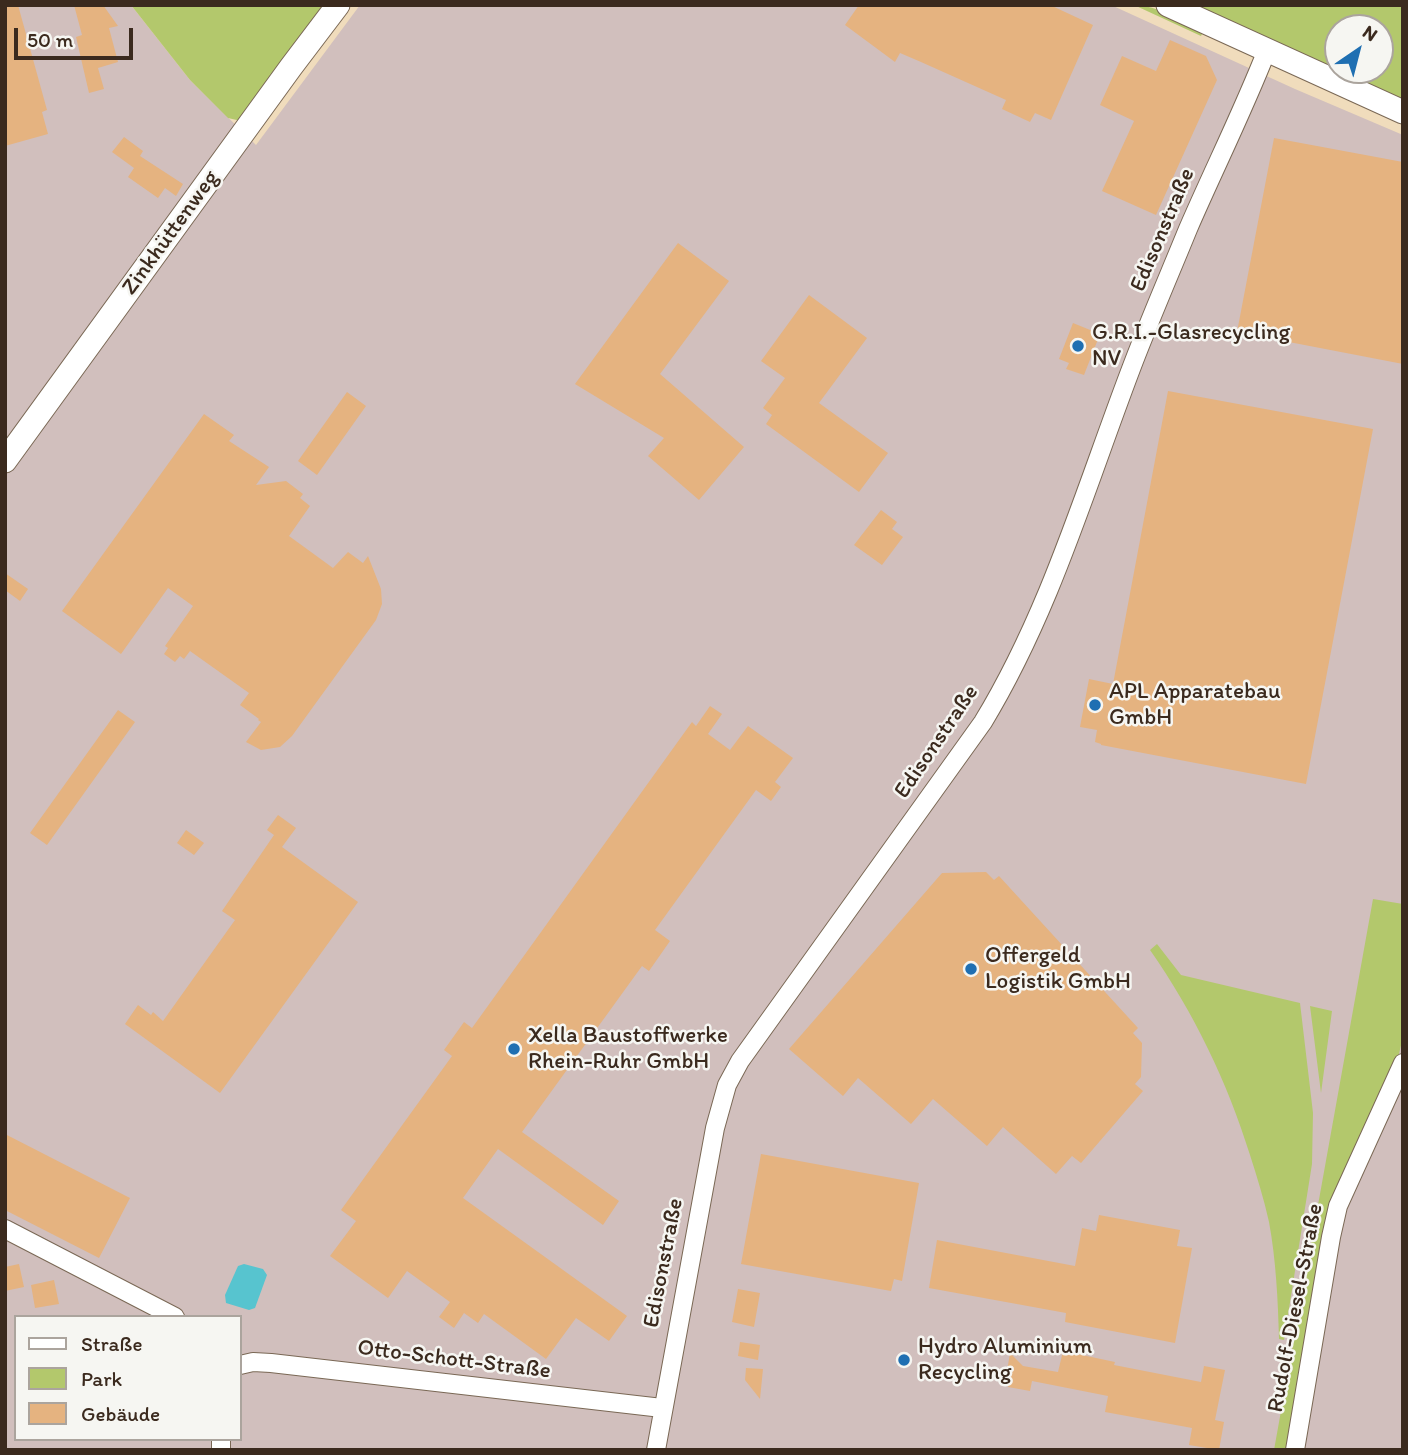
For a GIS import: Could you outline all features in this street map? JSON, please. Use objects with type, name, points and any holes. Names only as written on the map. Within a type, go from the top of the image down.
[{"type":"street","name":"Zinkhüttenweg","points":[[5,461],[338,5]]},
{"type":"street","points":[[1168,5],[1403,112]]},
{"type":"street","name":"Edisonstraße","points":[[656,1450],[715,1128],[727,1085],[740,1061],[983,722],[1022,651],[1050,589],[1135,360],[1267,50]]},
{"type":"street","name":"Rudolf-Diesel-Straße","points":[[1295,1450],[1338,1206],[1403,1063]]},
{"type":"street","points":[[5,1229],[171,1315]]},
{"type":"street","name":"Otto-Schott-Straße","points":[[242,1364],[271,1363],[662,1408]]},
{"type":"shaded area","points":[[5,5],[131,5],[190,80],[256,145],[360,5],[1111,5],[1403,135],[1403,1450],[5,1450]]},
{"type":"green space","points":[[131,5],[328,5],[241,121],[228,118],[190,80]]},
{"type":"green space","points":[[1134,5],[1161,11],[1202,34],[1201,36]]},
{"type":"green space","points":[[1188,5],[1403,5],[1403,100],[1367,84],[1394,84],[1394,14],[1324,14],[1324,65]]},
{"type":"green space","points":[[1373,899],[1403,904],[1403,1037],[1397,1062],[1337,1192],[1288,1450],[1274,1450]]},
{"type":"green space","points":[[1157,944],[1181,975],[1300,1003],[1313,1113],[1312,1164],[1284,1340],[1279,1339],[1269,1222],[1250,1155],[1208,1048],[1181,998],[1150,950]]},
{"type":"green space","points":[[1310,1006],[1332,1011],[1321,1093]]},
{"type":"water","points":[[244,1264],[263,1269],[267,1275],[255,1308],[249,1310],[226,1303],[225,1295],[238,1266]]},
{"type":"building","points":[[5,5],[18,5],[47,110],[42,112],[48,134],[5,146]]},
{"type":"building","points":[[74,5],[103,5],[118,26],[109,28],[118,62],[98,68],[104,89],[89,93],[76,37],[82,35]]},
{"type":"building","points":[[859,5],[1050,5],[1093,25],[1051,120],[1035,113],[1030,122],[1002,109],[1006,100],[921,62],[900,53],[895,62],[845,25]]},
{"type":"building","points":[[1170,40],[1206,56],[1217,80],[1156,215],[1102,191],[1134,121],[1100,105],[1122,56],[1156,71]]},
{"type":"building","points":[[124,137],[143,151],[140,156],[183,184],[176,196],[165,188],[158,198],[128,177],[134,168],[112,152]]},
{"type":"building","points":[[1274,138],[1403,162],[1403,364],[1237,332]]},
{"type":"building","points":[[678,243],[729,281],[660,374],[744,447],[699,500],[648,456],[664,438],[575,384]]},
{"type":"building","points":[[809,295],[867,338],[819,403],[888,453],[859,492],[766,424],[772,415],[763,408],[785,378],[761,361]]},
{"type":"building","name":"G.R.I.-Glasrecycling NV","points":[[1073,323],[1100,334],[1084,375],[1066,369],[1069,363],[1059,359]]},
{"type":"building","points":[[1168,391],[1373,429],[1306,784],[1101,745],[1095,742],[1097,730],[1080,727],[1089,679],[1113,684]]},
{"type":"building","points":[[347,392],[366,406],[317,475],[298,461]]},
{"type":"building","points":[[204,414],[234,435],[229,441],[269,467],[256,485],[286,481],[303,494],[300,498],[310,506],[289,536],[333,568],[348,552],[363,563],[368,556],[381,589],[382,604],[376,620],[292,736],[280,747],[261,750],[246,742],[261,722],[240,705],[249,693],[190,651],[184,659],[180,656],[175,662],[164,654],[168,648],[165,646],[193,606],[168,588],[121,654],[62,611]]},
{"type":"building","points":[[881,510],[897,522],[892,529],[903,537],[882,565],[854,545]]},
{"type":"building","points":[[5,573],[28,589],[20,601],[5,590]]},
{"type":"building","name":"Xella Baustoffwerke Rhein-Ruhr GmbH","points":[[710,706],[722,714],[708,734],[730,750],[748,726],[793,758],[775,782],[781,787],[771,801],[756,790],[655,930],[670,941],[649,971],[642,966],[522,1132],[619,1201],[603,1225],[498,1149],[463,1198],[627,1316],[609,1341],[576,1318],[546,1359],[484,1314],[478,1323],[464,1313],[454,1328],[439,1317],[450,1302],[407,1271],[388,1298],[330,1256],[356,1221],[341,1210],[452,1056],[444,1050],[464,1022],[472,1028],[692,722],[696,726]]},
{"type":"building","points":[[118,710],[135,722],[47,845],[30,833]]},
{"type":"building","points":[[278,815],[296,828],[282,847],[358,902],[220,1093],[125,1024],[138,1005],[151,1015],[153,1012],[163,1021],[235,920],[222,911],[274,835],[267,830]]},
{"type":"building","points":[[186,830],[204,843],[194,855],[177,843]]},
{"type":"building","name":"Offergeld Logistik GmbH","points":[[986,872],[994,880],[999,876],[1138,1028],[1133,1033],[1142,1043],[1141,1077],[1135,1084],[1143,1091],[1081,1163],[1072,1156],[1056,1174],[1003,1127],[987,1146],[933,1099],[911,1124],[858,1078],[843,1096],[789,1049],[942,873]]},
{"type":"building","points":[[5,1134],[130,1198],[99,1258],[5,1210]]},
{"type":"building","points":[[761,1154],[919,1183],[902,1281],[894,1279],[891,1291],[741,1264]]},
{"type":"building","points":[[1099,1215],[1180,1230],[1177,1246],[1192,1248],[1175,1343],[1065,1322],[1066,1313],[929,1288],[937,1240],[1075,1266],[1082,1228],[1096,1231]]},
{"type":"building","points":[[19,1264],[24,1287],[5,1291],[5,1267]]},
{"type":"building","points":[[54,1280],[59,1304],[35,1308],[31,1285]]},
{"type":"building","points":[[738,1289],[760,1293],[754,1327],[732,1322]]},
{"type":"building","points":[[740,1342],[760,1345],[758,1360],[738,1356]]},
{"type":"building","points":[[1063,1351],[1115,1362],[1114,1365],[1201,1382],[1204,1366],[1225,1370],[1215,1420],[1224,1422],[1219,1450],[1189,1445],[1192,1428],[1105,1412],[1108,1396],[1032,1381],[1030,1391],[1008,1387],[1009,1378],[1006,1377],[1010,1353],[1023,1366],[1058,1372]]},
{"type":"building","points":[[746,1368],[763,1369],[760,1399],[745,1380]]},
{"type":"place","name":"G.R.I.-Glasrecycling NV","points":[[1078,346]]},
{"type":"place","name":"APL Apparatebau GmbH","points":[[1095,705]]},
{"type":"place","name":"Offergeld Logistik GmbH","points":[[971,969]]},
{"type":"place","name":"Xella Baustoffwerke Rhein-Ruhr GmbH","points":[[514,1049]]},
{"type":"place","name":"Hydro Aluminium Recycling","points":[[904,1360]]}]
